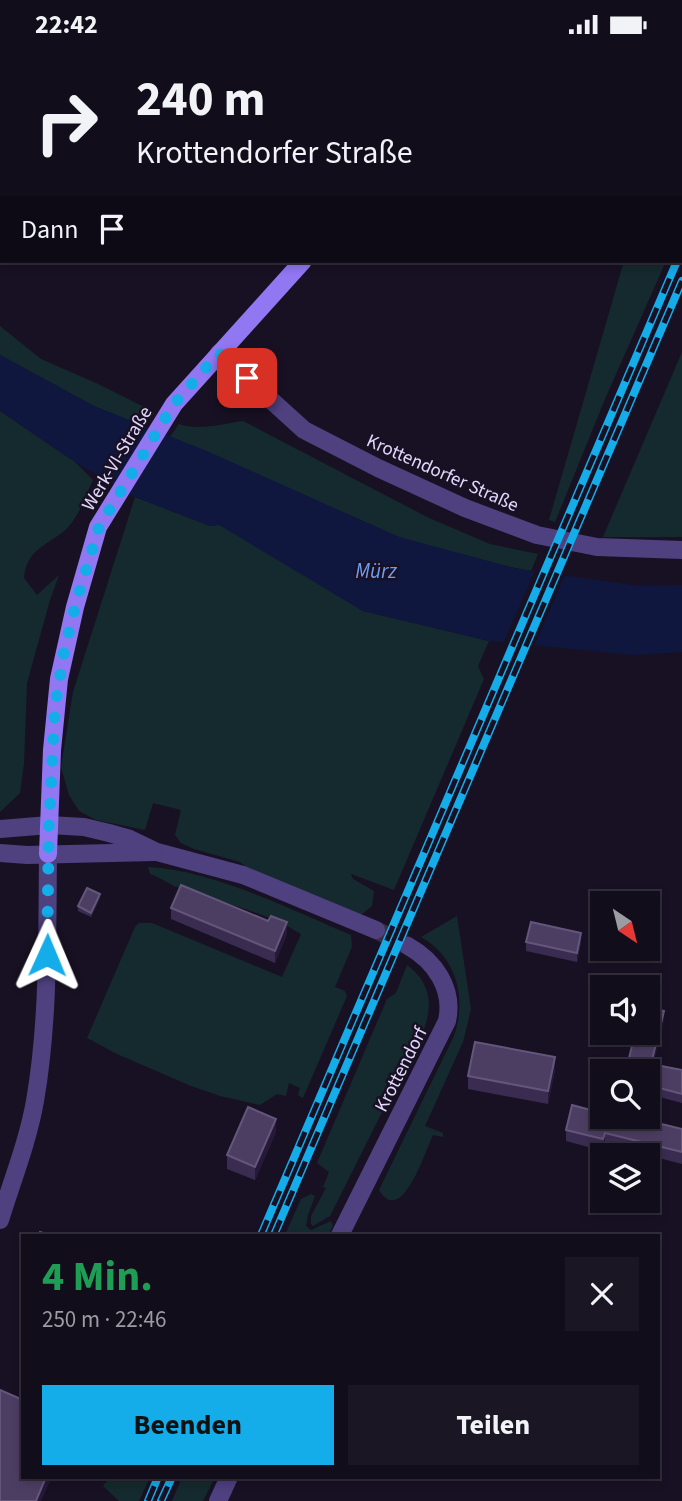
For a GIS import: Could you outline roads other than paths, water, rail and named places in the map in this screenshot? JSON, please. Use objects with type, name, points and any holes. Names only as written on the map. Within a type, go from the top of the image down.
[{"type":"main road","name":"Werk-VI-Straße","points":[[48,854],[52,750],[59,680],[75,607],[99,527],[174,404],[301,263]]},
{"type":"street","name":"Krottendorfer Straße","points":[[219,353],[304,430],[465,508],[537,535],[597,547],[682,550]]},
{"type":"street","points":[[0,829],[49,825],[84,827],[109,833],[130,839],[157,852],[243,874],[376,930]]},
{"type":"street","points":[[0,853],[157,852]]},
{"type":"street","name":"Werk-VI-Straße","points":[[0,1220],[31,1120],[41,1061],[45,1012],[48,854]]},
{"type":"street","name":"Krottendorf","points":[[340,1234],[447,1021],[448,998],[440,976],[427,959],[408,946]]},
{"type":"street","points":[[218,1501],[228,1479]]},
{"type":"water","name":"Mürz","points":[[0,355],[94,406],[207,451],[399,537],[518,569],[639,586],[682,585],[682,652],[634,655],[489,641],[363,611],[219,525],[210,526],[135,497],[75,462],[0,411]]},
{"type":"tunnel","points":[[376,930],[408,946]]},
{"type":"railway","points":[[261,1234],[676,263]]},
{"type":"railway","points":[[274,1234],[682,281]]},
{"type":"railway","points":[[148,1501],[157,1479]]},
{"type":"railway","points":[[161,1501],[171,1479]]}]
